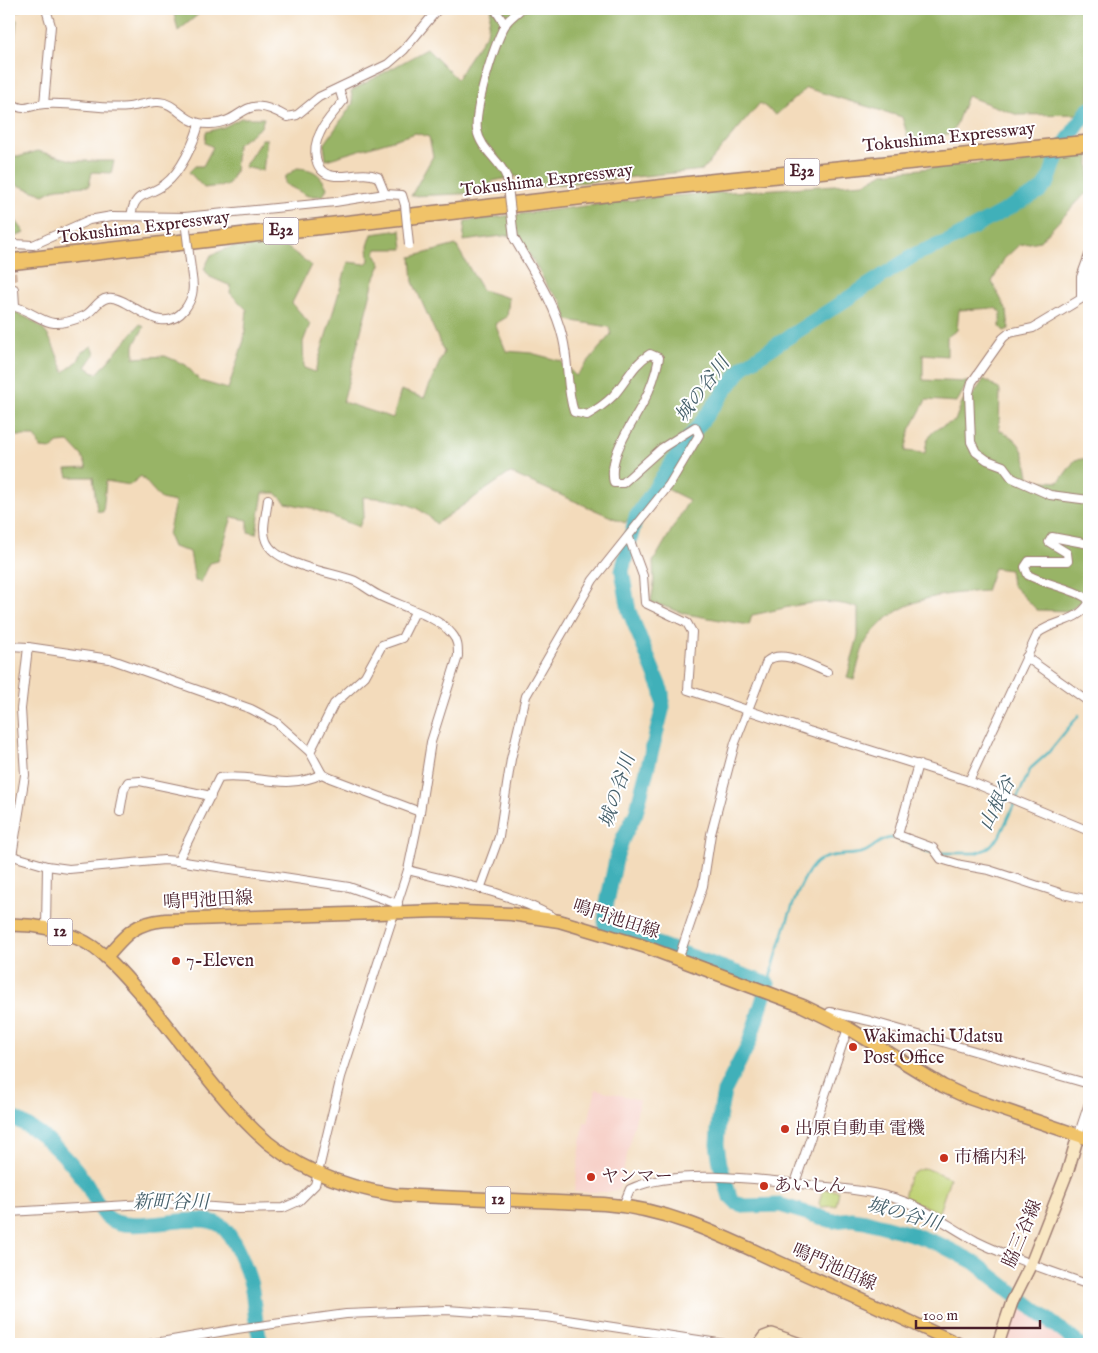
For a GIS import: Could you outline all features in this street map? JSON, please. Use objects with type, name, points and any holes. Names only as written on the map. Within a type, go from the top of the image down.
[{"type":"highway","name":"Tokushima Expressway","points":[[9,259],[895,162],[1089,143]]},
{"type":"main road","name":"鳴門池田線","points":[[106,957],[124,936],[138,925],[150,921],[397,908],[472,911],[559,920],[678,960],[828,1018],[848,1028],[943,1086],[969,1098],[1084,1137]]},
{"type":"main road","name":"鳴門池田線","points":[[9,925],[46,928],[80,940],[106,957],[152,1007],[256,1132],[278,1150],[318,1174],[368,1191],[394,1195],[623,1206],[696,1224],[958,1344]]},
{"type":"main road","name":"脇三谷線","points":[[998,1344],[1012,1302],[1031,1264],[1068,1170],[1084,1137]]},
{"type":"main road","points":[[759,1344],[764,1337],[772,1334],[800,1344]]},
{"type":"street","points":[[44,104],[51,26],[46,9]]},
{"type":"street","points":[[9,102],[22,108],[44,104],[107,108],[130,107],[158,101],[165,103],[192,122],[199,124],[212,124],[225,120],[242,110],[258,105],[271,107],[286,116],[297,115],[319,97],[388,64],[404,50],[438,9]]},
{"type":"street","points":[[494,9],[505,24]]},
{"type":"street","points":[[480,889],[498,837],[510,759],[526,696],[593,580],[670,485],[699,435],[694,427],[662,448],[623,483],[614,483],[617,451],[645,400],[657,371],[659,358],[650,354],[640,360],[613,396],[602,406],[586,415],[574,412],[567,382],[563,338],[549,300],[514,238],[507,178],[503,166],[486,151],[477,130],[477,111],[483,85],[505,24],[521,9]]},
{"type":"street","points":[[339,88],[343,101],[320,133],[316,150],[316,163],[325,174],[334,176],[367,173],[378,177],[385,194]]},
{"type":"street","points":[[131,216],[133,205],[137,198],[165,184],[176,171],[195,138],[199,124]]},
{"type":"street","points":[[9,259],[10,248],[14,244],[33,245],[90,220],[131,216],[185,217],[335,202],[385,194],[402,195],[405,204],[409,245]]},
{"type":"street","points":[[14,289],[12,305],[51,324],[84,316],[107,298],[115,298],[145,315],[157,319],[170,319],[180,314],[190,303],[194,290],[185,217]]},
{"type":"street","points":[[1089,255],[1081,277],[1081,299],[1033,328],[1009,333],[1003,338],[972,382],[969,393],[971,442],[976,452],[987,460],[1004,466],[1012,478],[1050,495],[1089,500]]},
{"type":"street","points":[[9,1212],[163,1203],[238,1209],[283,1208],[299,1201],[315,1185],[341,1077],[408,870],[420,812],[431,742],[458,656],[458,644],[445,627],[378,595],[356,582],[306,568],[271,549],[266,541],[264,531],[268,499]]},
{"type":"street","points":[[969,781],[1038,633],[1046,627],[1076,617],[1089,603],[1087,598],[1080,593],[1043,582],[1028,575],[1024,568],[1029,561],[1034,560],[1068,561],[1067,553],[1049,542],[1052,537],[1089,544]]},
{"type":"street","points":[[628,538],[643,576],[645,603],[687,623],[692,632],[688,690],[969,781],[1089,831]]},
{"type":"street","points":[[310,752],[334,704],[362,680],[382,645],[402,638],[415,612]]},
{"type":"street","points":[[9,646],[110,659],[183,686],[217,695],[276,722],[310,752],[322,774],[420,812]]},
{"type":"street","points":[[28,647],[21,709],[25,775],[10,856],[47,866],[69,869],[164,860],[178,861],[349,887],[397,908]]},
{"type":"street","points":[[678,960],[703,886],[711,834],[735,743],[767,661],[772,657],[781,655],[827,672]]},
{"type":"street","points":[[1026,657],[1089,702]]},
{"type":"street","points":[[918,764],[898,835],[933,848],[941,859],[989,870],[1063,894],[1089,900]]},
{"type":"street","points":[[178,861],[219,778],[290,782],[308,780],[322,774]]},
{"type":"street","points":[[120,812],[124,789],[128,782],[140,781],[211,796]]},
{"type":"street","points":[[46,928],[47,866]]},
{"type":"street","points":[[408,870],[480,889],[527,905],[559,920]]},
{"type":"street","points":[[828,1018],[830,1012],[870,1021],[1089,1084]]},
{"type":"street","points":[[795,1183],[848,1028]]},
{"type":"street","points":[[1084,1137],[1089,1103]]},
{"type":"street","points":[[623,1206],[630,1190],[643,1183],[719,1177],[795,1183],[875,1193],[917,1206],[977,1241],[1031,1264],[1089,1285]]},
{"type":"street","points":[[149,1344],[237,1329],[346,1314],[399,1311],[547,1316],[724,1344]]},
{"type":"shaded area","points":[[596,1089],[640,1100],[619,1189],[606,1192],[574,1192],[584,1122],[588,1122]]},
{"type":"shaded area","points":[[1014,1304],[1044,1324],[1069,1344],[1003,1344]]},
{"type":"green space","points":[[9,9],[23,9],[10,15],[10,18],[17,20],[12,63],[9,68]]},
{"type":"green space","points":[[173,9],[205,9],[178,31]]},
{"type":"green space","points":[[491,9],[1089,9],[1089,114],[1018,115],[967,96],[953,133],[909,141],[902,117],[806,88],[776,115],[760,103],[703,170],[526,188],[518,176],[493,181],[484,193],[411,196],[433,156],[429,137],[416,133],[326,160],[324,145],[353,103],[351,91],[427,49],[457,79],[487,33]]},
{"type":"green space","points":[[241,118],[264,118],[261,127],[237,145],[235,172],[228,185],[204,188],[189,172],[195,166],[203,166],[213,147],[205,143],[206,132],[224,127]]},
{"type":"green space","points":[[262,139],[267,139],[263,171],[244,167]]},
{"type":"green space","points":[[38,151],[75,161],[114,161],[111,173],[92,172],[89,186],[57,188],[44,195],[15,184],[9,187],[9,153],[18,157]]},
{"type":"green space","points":[[1089,153],[1089,194],[1085,194],[1040,241],[1019,245],[1004,259],[992,282],[1007,311],[1009,329],[1004,331],[1000,327],[1001,312],[995,308],[959,310],[957,330],[947,337],[947,356],[923,354],[923,380],[968,382],[957,402],[926,400],[910,430],[905,451],[925,453],[930,435],[934,431],[955,421],[962,402],[974,394],[984,379],[1000,390],[999,430],[1019,444],[1030,480],[1059,482],[1075,460],[1089,458],[1089,596],[1069,611],[1037,610],[1012,585],[1010,570],[994,568],[986,591],[937,596],[922,600],[894,613],[866,641],[854,680],[847,678],[858,636],[858,608],[831,603],[805,604],[752,615],[749,625],[686,614],[651,602],[654,584],[653,562],[689,500],[655,483],[625,523],[510,473],[436,524],[420,510],[412,506],[394,500],[363,497],[364,515],[359,527],[311,508],[286,503],[276,493],[263,493],[256,534],[248,532],[248,520],[232,517],[218,561],[210,563],[201,582],[195,581],[190,552],[173,547],[168,535],[175,502],[161,499],[141,476],[130,485],[106,481],[103,512],[97,511],[93,477],[68,477],[66,469],[87,468],[82,456],[69,442],[57,443],[52,449],[41,448],[35,436],[9,436],[9,310],[33,321],[46,333],[64,372],[78,361],[82,352],[92,346],[95,354],[86,367],[97,374],[140,324],[144,327],[134,345],[134,358],[165,356],[186,365],[200,381],[228,389],[244,340],[247,310],[230,293],[231,286],[210,277],[204,269],[211,255],[231,247],[284,245],[311,265],[292,303],[310,324],[303,342],[304,368],[315,372],[348,262],[365,264],[369,261],[368,246],[372,234],[401,230],[403,249],[377,249],[375,253],[381,265],[374,280],[343,402],[393,418],[401,390],[424,398],[444,352],[413,282],[411,257],[456,245],[482,290],[509,298],[507,317],[495,324],[506,351],[531,353],[561,361],[576,376],[611,334],[609,327],[567,320],[562,301],[549,289],[518,234],[463,241],[465,221],[657,197],[865,183],[883,173],[989,162],[1003,166],[1018,165],[1028,159]]},
{"type":"green space","points":[[297,168],[307,169],[319,175],[327,188],[323,196],[308,196],[285,184],[285,177]]},
{"type":"green space","points":[[9,211],[25,233],[9,239]]},
{"type":"green space","points":[[925,1168],[950,1178],[939,1212],[904,1198],[911,1175]]},
{"type":"green space","points":[[823,1189],[839,1191],[836,1206],[821,1207],[819,1203]]},
{"type":"waterway","name":"城の谷川","points":[[1079,1344],[974,1262],[941,1245],[915,1235],[865,1221],[852,1219],[833,1221],[780,1205],[745,1206],[736,1203],[730,1197],[720,1164],[717,1144],[719,1119],[724,1092],[749,1043],[768,984],[605,925],[606,907],[617,855],[623,838],[636,813],[663,707],[662,692],[629,611],[622,571],[636,517],[683,446],[744,366],[916,254],[949,241],[1040,191],[1048,182],[1058,154],[1089,109]]},
{"type":"waterway","name":"山根谷","points":[[939,853],[976,853],[987,849],[999,837],[1031,768],[1048,753],[1079,715]]},
{"type":"waterway","name":"山根谷","points":[[768,984],[796,897],[812,867],[820,860],[831,856],[864,852],[883,840],[891,838],[902,840],[934,853]]},
{"type":"waterway","name":"新町谷川","points":[[9,1116],[42,1136],[61,1152],[78,1171],[102,1212],[115,1222],[144,1224],[194,1220],[209,1221],[225,1229],[243,1261],[249,1278],[257,1329],[262,1344]]},
{"type":"tunnel","points":[[11,261],[14,289]]},
{"type":"place","name":"7-Eleven","points":[[176,961]]},
{"type":"place","name":"Wakimachi Udatsu Post Office","points":[[853,1047]]},
{"type":"place","name":"出原自動車 電機","points":[[785,1129]]},
{"type":"place","name":"市橋内科","points":[[944,1158]]},
{"type":"place","name":"ヤンマー","points":[[591,1177]]},
{"type":"place","name":"あいしん","points":[[764,1186]]}]
